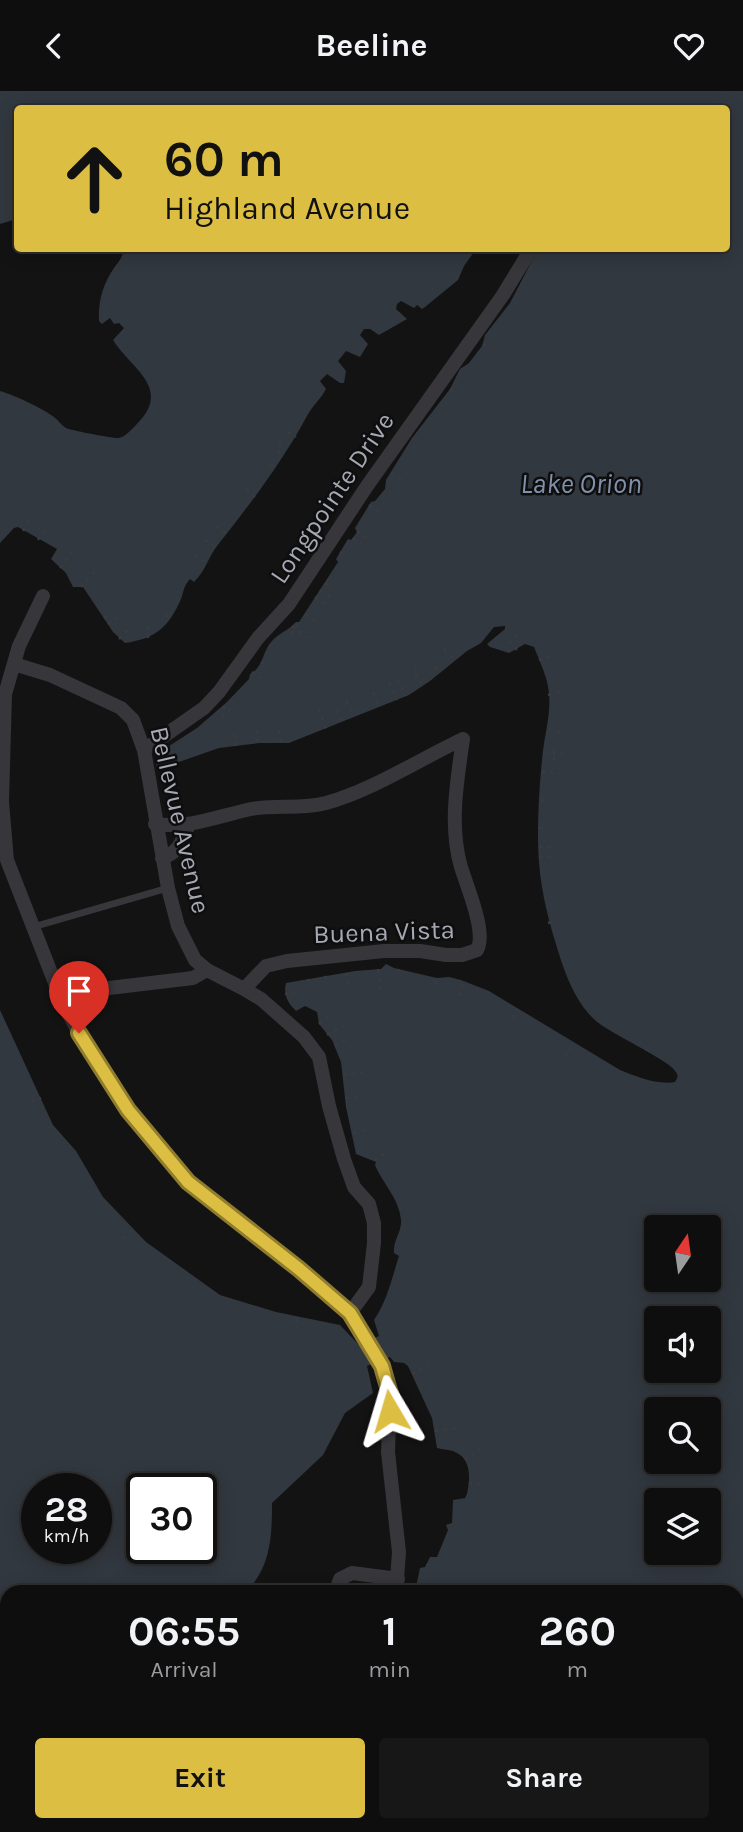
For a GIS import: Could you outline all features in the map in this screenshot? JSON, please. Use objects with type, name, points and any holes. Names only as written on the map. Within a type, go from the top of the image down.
[{"type":"street","name":"Longpointe Drive","points":[[144,750],[204,708],[219,692],[258,638],[289,604],[367,487],[503,295],[529,252]]},
{"type":"street","points":[[43,596],[19,646],[5,694],[2,723],[6,860],[60,994],[79,1033],[128,1110],[188,1182],[299,1269],[350,1313],[382,1366],[390,1394],[388,1452],[398,1524],[397,1585],[352,1573],[340,1579],[338,1585]]},
{"type":"street","name":"Bellevue Avenue","points":[[14,664],[50,675],[121,708],[133,720],[144,750],[167,888],[178,926],[195,960],[207,970]]},
{"type":"street","name":"Buena Vista","points":[[190,824],[257,808],[295,808],[326,803],[355,792],[463,739],[455,831],[458,855],[479,925],[480,944],[477,950],[463,955],[384,951],[287,961],[266,966],[244,989]]},
{"type":"street","points":[[155,824],[190,824]]},
{"type":"street","points":[[162,858],[177,850],[190,824]]},
{"type":"street","points":[[60,994],[193,978],[207,970],[261,999],[304,1037],[319,1057],[344,1159],[354,1187],[369,1204],[374,1223],[369,1287],[350,1313]]},
{"type":"lane","points":[[33,927],[167,888]]},
{"type":"path","points":[[483,344],[491,350]]},
{"type":"path","points":[[450,389],[456,393]]},
{"type":"path","points":[[288,432],[296,437]]},
{"type":"path","points":[[281,444],[277,450],[284,454]]},
{"type":"path","points":[[270,464],[275,467]]},
{"type":"path","points":[[391,473],[404,481]]},
{"type":"path","points":[[246,489],[256,498]]},
{"type":"path","points":[[369,505],[382,514]]},
{"type":"path","points":[[23,531],[32,517]]},
{"type":"path","points":[[38,540],[46,526]]},
{"type":"path","points":[[216,526],[228,535]]},
{"type":"path","points":[[357,531],[366,538]]},
{"type":"path","points":[[353,538],[361,544]]},
{"type":"path","points":[[205,540],[216,548]]},
{"type":"path","points":[[60,568],[76,546]]},
{"type":"path","points":[[340,552],[346,555]]},
{"type":"path","points":[[194,555],[208,564]]},
{"type":"path","points":[[81,587],[95,571]]},
{"type":"path","points":[[325,583],[334,589]]},
{"type":"path","points":[[320,590],[330,597]]},
{"type":"path","points":[[315,597],[325,604]]},
{"type":"path","points":[[104,618],[113,612]]},
{"type":"path","points":[[305,614],[319,624]]},
{"type":"path","points":[[165,615],[170,618]]},
{"type":"path","points":[[108,624],[119,617]]},
{"type":"path","points":[[291,634],[300,622]]},
{"type":"path","points":[[148,627],[148,638]]},
{"type":"path","points":[[294,627],[308,638]]},
{"type":"path","points":[[119,639],[128,630]]},
{"type":"path","points":[[517,650],[510,642],[519,634]]},
{"type":"path","points":[[444,649],[455,660]]},
{"type":"path","points":[[539,660],[552,656]]},
{"type":"path","points":[[261,662],[269,667]]},
{"type":"path","points":[[435,667],[439,674]]},
{"type":"path","points":[[417,668],[413,671],[423,686]]},
{"type":"path","points":[[252,672],[262,678]]},
{"type":"path","points":[[398,679],[406,696]]},
{"type":"path","points":[[390,683],[397,700]]},
{"type":"path","points":[[548,695],[559,691]]},
{"type":"path","points":[[373,692],[378,706]]},
{"type":"path","points":[[346,701],[355,715]]},
{"type":"path","points":[[223,706],[227,712]]},
{"type":"path","points":[[222,716],[233,707]]},
{"type":"path","points":[[319,709],[326,729]]},
{"type":"path","points":[[336,710],[342,722]]},
{"type":"path","points":[[548,729],[563,733]]},
{"type":"path","points":[[257,730],[258,743]]},
{"type":"path","points":[[279,730],[281,743]]},
{"type":"path","points":[[234,734],[236,746]]},
{"type":"path","points":[[554,746],[554,759]]},
{"type":"path","points":[[543,752],[564,754]]},
{"type":"path","points":[[542,772],[560,774]]},
{"type":"path","points":[[541,800],[549,801]]},
{"type":"path","points":[[539,828],[546,828]]},
{"type":"path","points":[[539,847],[553,847]]},
{"type":"path","points":[[539,857],[553,857]]},
{"type":"path","points":[[548,923],[554,921]]},
{"type":"path","points":[[378,969],[381,991]]},
{"type":"path","points":[[398,969],[400,978]]},
{"type":"path","points":[[346,972],[348,987]]},
{"type":"path","points":[[326,977],[329,985]]},
{"type":"path","points":[[436,985],[437,978]]},
{"type":"path","points":[[308,979],[309,984]]},
{"type":"path","points":[[460,996],[464,981]]},
{"type":"path","points":[[285,994],[297,992]]},
{"type":"path","points":[[512,1018],[518,1009]]},
{"type":"path","points":[[319,1024],[329,1016]]},
{"type":"path","points":[[327,1035],[343,1026]]},
{"type":"path","points":[[335,1046],[349,1038]]},
{"type":"path","points":[[565,1057],[573,1043]]},
{"type":"path","points":[[343,1075],[363,1072]]},
{"type":"path","points":[[345,1098],[359,1097]]},
{"type":"path","points":[[31,1102],[41,1098]]},
{"type":"path","points":[[49,1128],[53,1125]]},
{"type":"path","points":[[353,1133],[366,1130]]},
{"type":"path","points":[[374,1160],[386,1153]]},
{"type":"path","points":[[124,1239],[134,1228]]},
{"type":"path","points":[[296,1330],[297,1316]]},
{"type":"path","points":[[412,1374],[429,1365]]},
{"type":"path","points":[[435,1431],[459,1429]]},
{"type":"path","points":[[465,1460],[480,1449]]},
{"type":"path","points":[[469,1483],[486,1486]]},
{"type":"water","name":"Lake Orion","points":[[0,91],[743,91],[743,1585],[416,1585],[420,1568],[425,1567],[430,1557],[437,1557],[448,1530],[446,1525],[452,1523],[453,1500],[465,1498],[467,1494],[468,1470],[461,1455],[437,1448],[432,1418],[408,1366],[394,1362],[390,1357],[367,1366],[373,1393],[345,1413],[323,1455],[272,1503],[268,1550],[261,1572],[252,1585],[0,1585],[0,1010],[53,1125],[76,1151],[103,1197],[146,1242],[220,1295],[276,1312],[340,1325],[359,1345],[379,1336],[374,1320],[386,1297],[399,1256],[394,1253],[394,1248],[401,1224],[400,1212],[378,1172],[376,1162],[356,1154],[346,1107],[341,1062],[332,1040],[319,1024],[317,1012],[305,1006],[296,1011],[291,1005],[286,995],[286,983],[381,969],[386,964],[437,978],[461,980],[489,991],[620,1070],[640,1078],[675,1082],[677,1075],[672,1067],[596,1021],[580,1003],[566,974],[545,902],[538,854],[539,793],[549,691],[534,647],[525,644],[509,653],[487,644],[505,629],[505,626],[494,627],[481,643],[409,695],[289,743],[259,743],[219,748],[159,769],[156,763],[163,750],[197,728],[227,702],[258,667],[272,641],[299,622],[338,562],[336,559],[348,539],[351,540],[357,532],[355,528],[371,502],[385,489],[386,480],[412,438],[450,389],[460,369],[469,363],[482,346],[485,335],[510,303],[536,252],[730,252],[730,105],[14,105],[14,220],[0,224]]},
{"type":"water","points":[[123,252],[474,252],[458,280],[425,307],[422,309],[417,305],[414,308],[401,301],[396,309],[407,319],[379,335],[370,329],[364,329],[360,335],[368,344],[360,357],[346,351],[338,361],[346,371],[344,383],[327,374],[320,381],[326,389],[324,393],[309,412],[287,451],[201,573],[194,582],[190,579],[166,624],[153,635],[125,643],[113,632],[83,587],[73,587],[66,573],[51,559],[57,549],[18,527],[0,543],[0,391],[42,410],[66,428],[110,437],[119,438],[126,435],[146,412],[151,400],[146,380],[113,340],[124,328],[119,323],[114,324],[110,318],[102,324],[99,321],[104,287]]},
{"type":"route","points":[[79,1033],[128,1110],[188,1182],[299,1269],[350,1313],[382,1366],[390,1394],[390,1411]]}]
